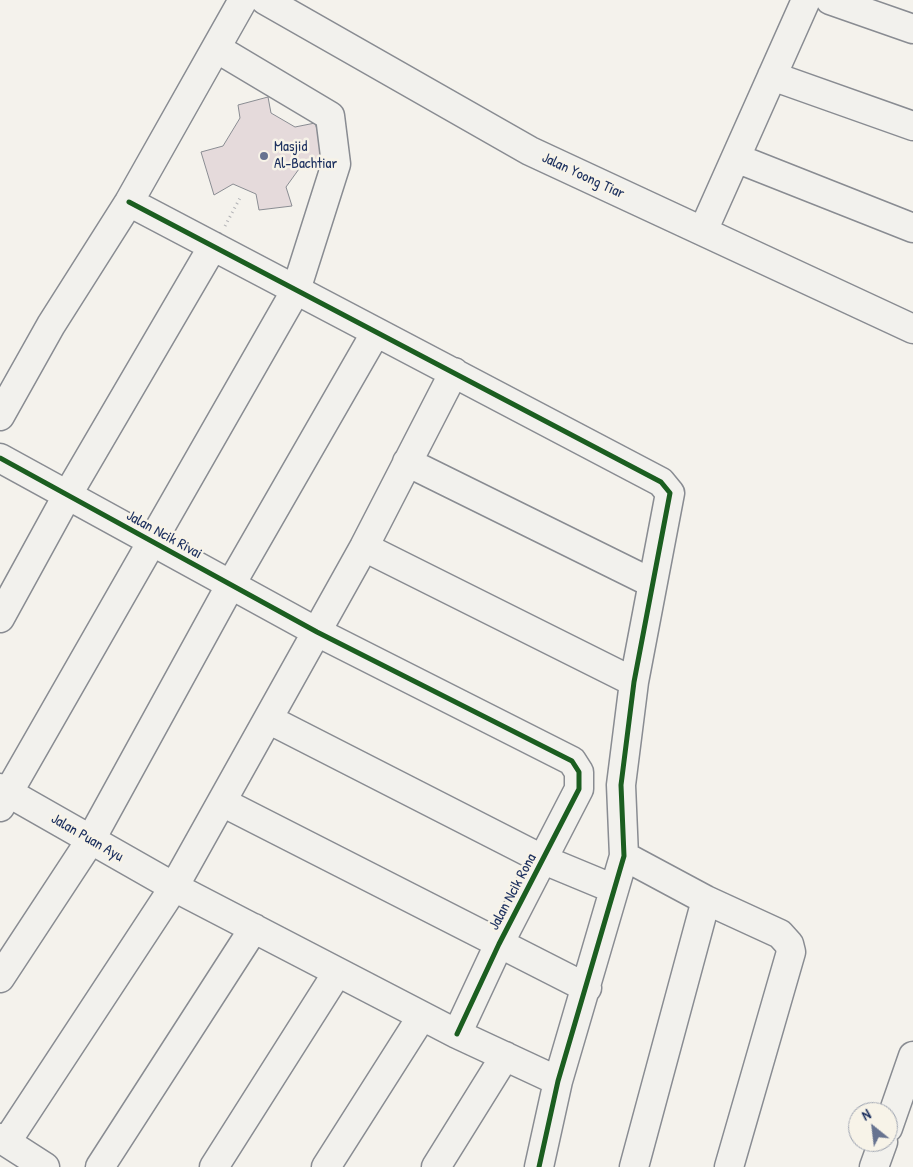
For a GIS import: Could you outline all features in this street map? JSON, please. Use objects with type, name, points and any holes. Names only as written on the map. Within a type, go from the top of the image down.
[{"type":"street","points":[[2,407],[51,324],[129,202],[243,0]]},
{"type":"street","name":"Jalan Yoong Tiar","points":[[265,0],[530,151],[913,328]]},
{"type":"street","points":[[703,231],[806,0]]},
{"type":"street","points":[[830,0],[913,29]]},
{"type":"street","points":[[3,796],[296,290],[336,164],[330,116],[216,48]]},
{"type":"street","points":[[772,76],[913,126]]},
{"type":"street","points":[[736,158],[913,228]]},
{"type":"street","points":[[129,202],[667,486],[670,493],[634,682],[621,785],[624,856],[587,988],[558,1081],[539,1167]]},
{"type":"street","points":[[0,618],[68,494],[213,246]]},
{"type":"street","points":[[0,978],[90,840],[230,586],[376,332]]},
{"type":"street","points":[[41,1166],[3,1140],[174,887],[364,547],[454,372]]},
{"type":"street","name":"Jalan Ncik Rivai","points":[[0,458],[68,494],[230,586],[317,632],[576,767],[621,785]]},
{"type":"street","points":[[407,462],[652,584]]},
{"type":"street","points":[[364,547],[634,682]]},
{"type":"street","points":[[268,719],[544,860],[614,889]]},
{"type":"street","name":"Jalan Ncik Rona","points":[[457,1034],[579,788],[576,767]]},
{"type":"street","name":"Jalan Puan Ayu","points":[[3,796],[90,840],[174,887],[337,973],[457,1034],[558,1081]]},
{"type":"street","points":[[222,802],[587,988]]},
{"type":"street","points":[[624,856],[706,900],[780,934],[789,944],[791,952],[730,1167]]},
{"type":"street","points":[[634,1167],[706,900]]},
{"type":"street","points":[[100,1167],[254,928]]},
{"type":"street","points":[[214,1167],[337,973]]},
{"type":"street","points":[[326,1167],[422,1016]]},
{"type":"street","points":[[436,1167],[506,1056]]},
{"type":"street","points":[[897,1102],[913,1056]]},
{"type":"street","points":[[874,1167],[879,1152]]},
{"type":"path","points":[[213,246],[240,198]]},
{"type":"building","name":"Masjid Al-Bachtiar","points":[[268,97],[271,113],[295,127],[315,123],[327,161],[304,162],[286,187],[292,206],[259,210],[256,194],[233,184],[214,195],[201,152],[223,146],[240,118],[238,105]]},
{"type":"cycle path","points":[[129,202],[661,482],[670,493],[634,682],[621,785],[624,856],[558,1081],[539,1167]]},
{"type":"cycle path","points":[[0,458],[317,632],[572,761],[579,772],[579,789],[499,944],[457,1034]]},
{"type":"place","name":"Masjid Al-Bachtiar","points":[[264,156]]}]
